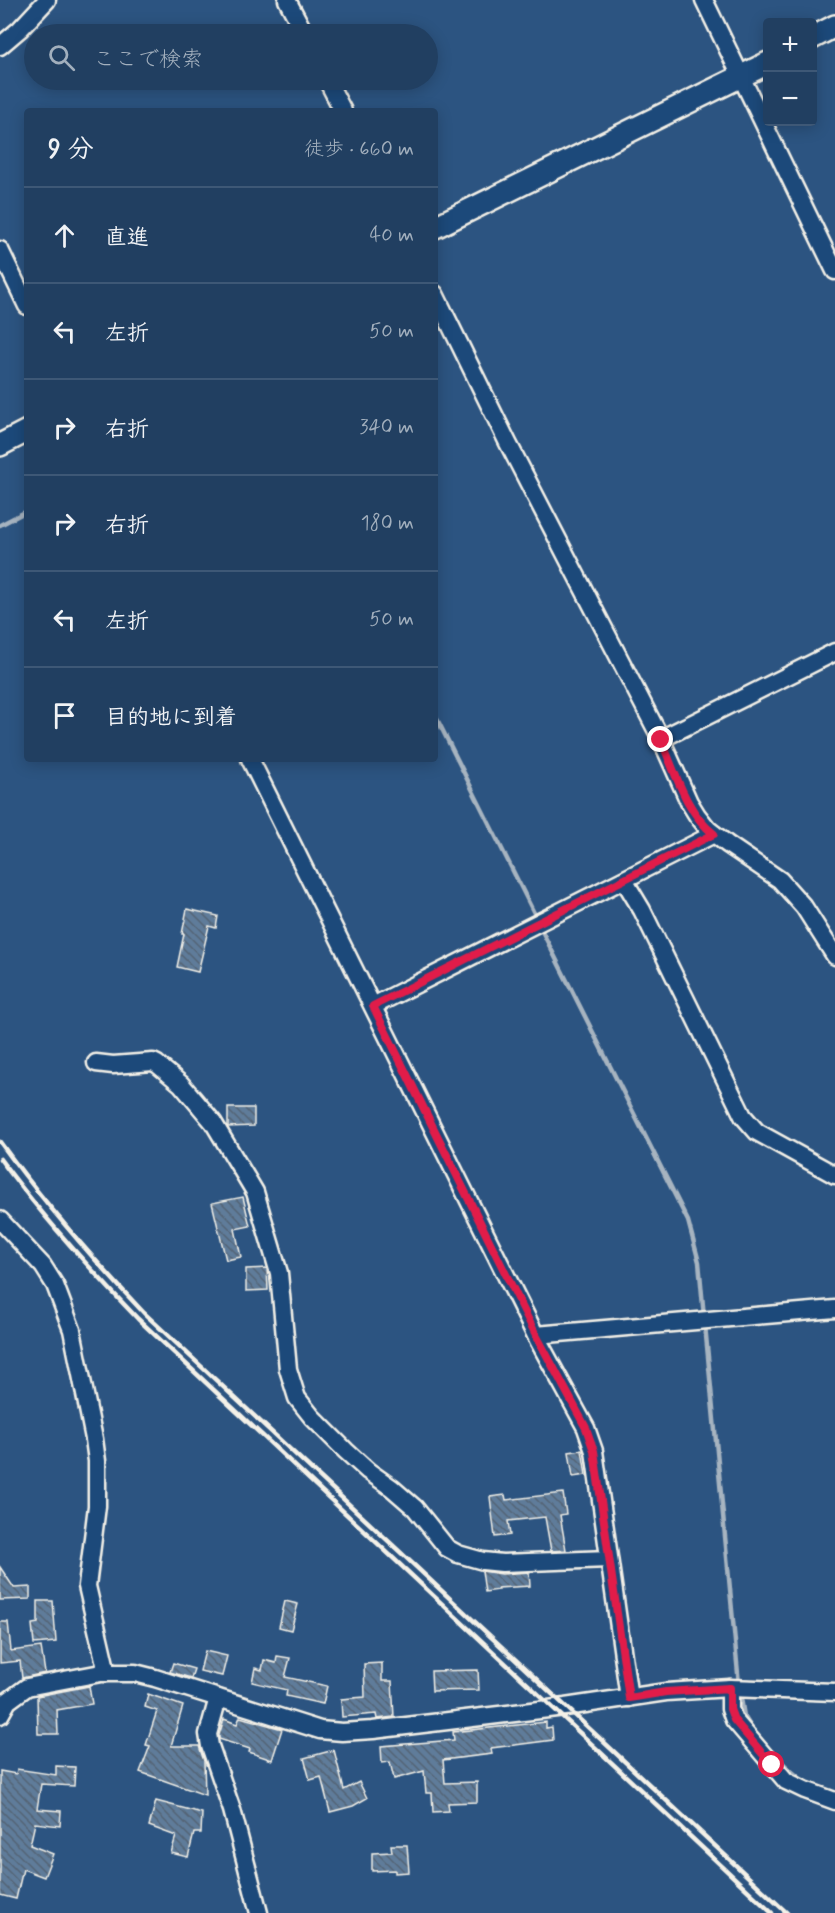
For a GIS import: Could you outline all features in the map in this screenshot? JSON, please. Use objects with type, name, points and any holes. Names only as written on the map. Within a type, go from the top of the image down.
[{"type":"street","points":[[25,24],[47,0]]},
{"type":"street","points":[[287,0],[300,24]]},
{"type":"street","points":[[704,0],[835,271]]},
{"type":"street","points":[[0,46],[24,25]]},
{"type":"street","points":[[817,36],[835,26]]},
{"type":"street","points":[[438,226],[763,66]]},
{"type":"street","points":[[332,90],[342,108]]},
{"type":"street","points":[[0,250],[24,300]]},
{"type":"street","points":[[438,300],[508,443],[661,740],[689,802],[708,829],[780,880],[804,907],[835,956]]},
{"type":"street","points":[[0,445],[24,433]]},
{"type":"street","points":[[661,740],[835,652]]},
{"type":"street","points":[[251,762],[536,1335],[586,1428],[594,1451],[629,1698]]},
{"type":"street","points":[[373,1006],[714,834]]},
{"type":"street","points":[[624,880],[642,910],[747,1121],[757,1132],[835,1175]]},
{"type":"street","points":[[96,1063],[105,1065],[153,1062],[157,1064],[180,1084],[213,1122],[255,1192],[270,1239],[279,1272],[284,1347],[291,1384],[297,1398],[312,1417],[346,1451],[415,1508],[447,1548],[458,1554],[483,1561],[502,1563],[609,1559]]},
{"type":"street","points":[[0,1220],[43,1266],[55,1285],[72,1330],[97,1461],[97,1506],[87,1586],[105,1664],[105,1673]]},
{"type":"street","points":[[536,1335],[835,1310]]},
{"type":"street","points":[[0,1715],[8,1701],[27,1687],[105,1673],[143,1675],[320,1730],[342,1732],[565,1707],[666,1692],[730,1688],[835,1692]]},
{"type":"street","points":[[730,1688],[730,1709],[734,1720],[786,1781],[835,1801]]},
{"type":"street","points":[[218,1698],[208,1734],[210,1746],[232,1810],[260,1913]]},
{"type":"building","points":[[187,909],[218,916],[216,928],[209,926],[198,972],[177,967]]},
{"type":"building","points":[[228,1108],[254,1108],[254,1126],[228,1127]]},
{"type":"building","points":[[243,1197],[250,1226],[235,1229],[241,1257],[226,1260],[212,1203]]},
{"type":"building","points":[[267,1268],[268,1290],[246,1291],[246,1269]]},
{"type":"building","points":[[582,1450],[586,1475],[573,1477],[569,1452]]},
{"type":"building","points":[[563,1493],[566,1514],[560,1515],[566,1550],[551,1551],[545,1517],[508,1521],[510,1535],[495,1537],[490,1497],[505,1495],[506,1500]]},
{"type":"building","points":[[0,1567],[14,1588],[30,1587],[30,1599],[0,1600]]},
{"type":"building","points":[[482,1571],[502,1574],[529,1572],[530,1586],[498,1588],[499,1590],[485,1592]]},
{"type":"building","points":[[38,1601],[53,1601],[56,1642],[34,1644],[32,1624],[38,1623]]},
{"type":"building","points":[[285,1601],[298,1604],[291,1630],[279,1627]]},
{"type":"building","points":[[0,1622],[8,1622],[11,1651],[41,1647],[45,1673],[22,1678],[20,1661],[0,1663]]},
{"type":"building","points":[[205,1651],[227,1656],[222,1676],[200,1671]]},
{"type":"building","points":[[277,1656],[290,1658],[285,1677],[327,1686],[323,1704],[286,1696],[287,1690],[252,1682],[255,1668],[262,1670],[264,1660],[276,1663]]},
{"type":"building","points":[[173,1663],[194,1669],[191,1678],[170,1672]]},
{"type":"building","points":[[382,1663],[382,1681],[392,1681],[394,1717],[377,1719],[376,1714],[342,1717],[341,1699],[365,1697],[364,1664]]},
{"type":"building","points":[[478,1670],[479,1690],[432,1691],[431,1671]]},
{"type":"building","points":[[89,1686],[92,1704],[57,1710],[58,1734],[38,1734],[37,1696]]},
{"type":"building","points":[[148,1694],[183,1706],[171,1746],[199,1746],[204,1761],[205,1795],[140,1772],[150,1746],[146,1745],[157,1711],[145,1707]]},
{"type":"building","points":[[240,1717],[282,1729],[272,1760],[249,1752],[250,1749],[219,1739],[224,1719],[237,1724]]},
{"type":"building","points":[[546,1722],[546,1728],[552,1727],[553,1740],[491,1748],[492,1754],[443,1760],[445,1783],[477,1782],[477,1802],[448,1803],[449,1811],[433,1812],[432,1793],[426,1793],[424,1771],[394,1779],[390,1762],[382,1763],[381,1746],[454,1740],[453,1732]]},
{"type":"building","points":[[334,1750],[344,1790],[359,1782],[367,1798],[353,1806],[330,1812],[321,1777],[310,1780],[304,1758]]},
{"type":"building","points":[[56,1766],[75,1767],[74,1786],[41,1784],[37,1809],[61,1811],[60,1826],[35,1823],[30,1845],[53,1854],[44,1877],[23,1869],[16,1899],[0,1895],[0,1771],[16,1774],[17,1769],[56,1775]]},
{"type":"building","points":[[156,1801],[202,1813],[201,1833],[194,1833],[188,1857],[171,1853],[176,1836],[149,1826]]},
{"type":"building","points":[[391,1845],[407,1845],[409,1872],[372,1871],[372,1853],[392,1852]]},
{"type":"waterway","points":[[0,525],[24,513]]},
{"type":"waterway","points":[[438,721],[537,919]]},
{"type":"waterway","points":[[540,927],[688,1221],[699,1262],[704,1317]]},
{"type":"waterway","points":[[705,1325],[739,1684]]},
{"type":"waterway","points":[[740,1692],[744,1716],[752,1729]]},
{"type":"waterway","points":[[769,1749],[802,1780]]},
{"type":"railway","points":[[0,1142],[69,1230],[144,1313],[787,1913]]},
{"type":"railway","points":[[0,1159],[66,1241],[138,1319],[772,1913]]},
{"type":"route","points":[[661,740],[689,802],[714,834],[373,1006],[536,1335],[586,1428],[594,1451],[629,1698],[666,1692],[730,1688],[730,1709],[734,1720],[772,1765]]}]
